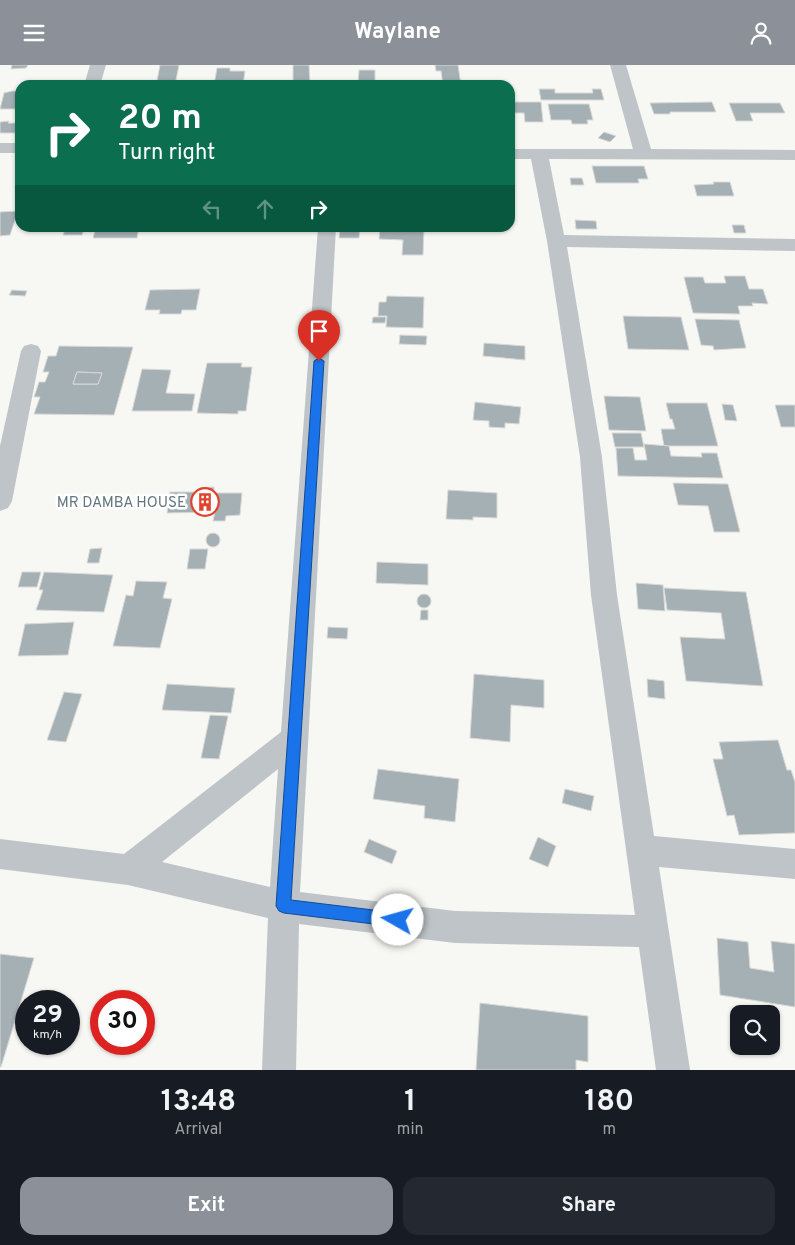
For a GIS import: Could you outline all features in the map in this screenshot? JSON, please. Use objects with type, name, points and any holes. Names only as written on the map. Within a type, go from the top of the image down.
[{"type":"street","points":[[94,80],[98,65]]},
{"type":"street","points":[[618,65],[643,153]]},
{"type":"street","points":[[0,148],[15,148]]},
{"type":"street","points":[[515,154],[795,155]]},
{"type":"street","points":[[539,154],[556,241],[591,457],[604,595],[651,931],[673,1070]]},
{"type":"street","points":[[279,1070],[284,906],[327,232]]},
{"type":"street","points":[[556,241],[795,245]]},
{"type":"street","points":[[0,501],[31,351]]},
{"type":"street","points":[[128,870],[295,738]]},
{"type":"street","points":[[640,850],[795,864]]},
{"type":"street","points":[[0,854],[128,870],[284,906],[455,927],[651,931]]},
{"type":"building","points":[[12,65],[28,65],[26,68],[11,69]]},
{"type":"building","points":[[160,65],[179,65],[176,80],[157,80]]},
{"type":"building","points":[[293,65],[309,65],[310,80],[293,80]]},
{"type":"building","points":[[435,65],[458,65],[460,80],[442,80],[441,71],[436,71]]},
{"type":"building","points":[[217,68],[230,68],[230,71],[245,71],[244,80],[215,80]]},
{"type":"building","points":[[359,70],[375,70],[375,80],[358,80]]},
{"type":"building","points":[[539,89],[555,89],[555,93],[593,93],[592,89],[601,89],[604,100],[541,100]]},
{"type":"building","points":[[15,91],[15,109],[0,109],[4,93]]},
{"type":"building","points":[[515,102],[541,102],[543,122],[525,122],[524,113],[515,113]]},
{"type":"building","points":[[712,102],[716,112],[670,112],[670,114],[654,114],[650,103]]},
{"type":"building","points":[[729,103],[780,103],[785,113],[750,113],[753,121],[736,121]]},
{"type":"building","points":[[548,104],[589,104],[593,120],[587,120],[588,124],[572,124],[571,120],[551,120]]},
{"type":"building","points":[[9,121],[8,123],[15,123],[15,133],[0,133],[0,122]]},
{"type":"building","points":[[604,132],[616,136],[610,142],[598,138]]},
{"type":"building","points":[[592,166],[644,166],[648,179],[638,179],[639,183],[596,183]]},
{"type":"building","points":[[570,178],[582,178],[584,185],[571,185]]},
{"type":"building","points":[[713,182],[730,182],[734,196],[697,196],[694,185],[714,184]]},
{"type":"building","points":[[15,211],[15,220],[10,235],[0,236],[0,212]]},
{"type":"building","points":[[575,220],[596,221],[597,229],[576,229]]},
{"type":"building","points":[[732,225],[744,225],[746,233],[734,233]]},
{"type":"building","points":[[64,232],[83,232],[82,235],[63,235]]},
{"type":"building","points":[[95,232],[138,232],[137,238],[93,238]]},
{"type":"building","points":[[340,232],[360,232],[359,238],[339,238]]},
{"type":"building","points":[[380,232],[424,232],[423,255],[402,255],[403,240],[379,239]]},
{"type":"building","points":[[724,276],[745,276],[749,289],[763,289],[768,304],[752,303],[753,306],[738,306],[740,314],[693,313],[684,277],[703,277],[705,283],[726,283]]},
{"type":"building","points":[[200,289],[196,310],[182,310],[181,314],[159,314],[160,310],[145,310],[150,290]]},
{"type":"building","points":[[12,290],[27,291],[25,296],[9,295]]},
{"type":"building","points":[[387,296],[424,297],[423,328],[386,327],[387,316],[378,316],[379,302],[386,302]]},
{"type":"building","points":[[623,316],[681,317],[689,350],[628,349]]},
{"type":"building","points":[[373,317],[386,317],[385,323],[372,323]]},
{"type":"building","points":[[695,319],[739,320],[746,348],[714,350],[713,346],[701,345]]},
{"type":"building","points":[[400,335],[427,336],[426,345],[399,344]]},
{"type":"building","points":[[484,343],[525,346],[525,360],[483,356]]},
{"type":"building","points":[[59,346],[133,347],[114,415],[34,414],[40,397],[34,397],[39,382],[45,382],[49,372],[43,372],[48,356],[56,356]],"holes":[[[77,372],[102,373],[98,384],[73,384]]]},
{"type":"building","points":[[207,363],[242,363],[241,367],[252,367],[246,411],[238,411],[238,414],[197,413]]},
{"type":"building","points":[[142,369],[171,370],[166,393],[195,394],[192,411],[132,411]]},
{"type":"building","points":[[77,372],[102,373],[98,384],[73,384]]},
{"type":"building","points":[[604,396],[640,397],[646,431],[609,430]]},
{"type":"building","points":[[475,402],[521,407],[519,424],[505,423],[505,428],[489,427],[489,421],[473,420]]},
{"type":"building","points":[[666,403],[707,403],[718,446],[664,446],[661,429],[675,429]]},
{"type":"building","points":[[722,404],[733,405],[737,421],[725,420]]},
{"type":"building","points":[[775,405],[795,405],[795,427],[781,427]]},
{"type":"building","points":[[612,433],[641,433],[644,447],[615,447]]},
{"type":"building","points":[[644,444],[669,446],[671,456],[702,457],[701,453],[717,453],[723,478],[618,476],[616,448],[633,448],[635,460],[647,460]]},
{"type":"building","points":[[673,483],[728,484],[740,532],[714,532],[708,506],[678,505]]},
{"type":"building","name":"MR DAMBA HOUSE","points":[[214,487],[214,493],[242,493],[240,515],[226,516],[225,521],[213,521],[215,512],[167,513],[170,492],[200,492],[200,488]]},
{"type":"building","points":[[448,490],[497,493],[497,518],[473,517],[473,520],[446,519]]},
{"type":"building","points":[[213,533],[218,535],[220,540],[218,545],[213,547],[208,545],[206,540],[208,535]]},
{"type":"building","points":[[102,548],[99,563],[87,563],[90,549]]},
{"type":"building","points":[[190,549],[208,549],[205,569],[187,569]]},
{"type":"building","points":[[377,562],[428,564],[428,585],[376,583]]},
{"type":"building","points":[[22,572],[41,572],[37,587],[18,587]]},
{"type":"building","points":[[44,572],[113,575],[104,612],[36,610],[43,590],[39,590]]},
{"type":"building","points":[[136,581],[167,582],[163,598],[172,599],[160,648],[113,646],[126,595],[133,596]]},
{"type":"building","points":[[636,583],[663,585],[665,611],[638,609]]},
{"type":"building","points":[[664,588],[746,592],[763,686],[686,681],[680,637],[725,639],[721,613],[667,610]]},
{"type":"building","points":[[424,594],[429,596],[431,601],[429,606],[424,608],[419,606],[417,601],[419,596]]},
{"type":"building","points":[[421,610],[428,610],[428,620],[420,620]]},
{"type":"building","points":[[74,622],[68,655],[18,656],[25,624]]},
{"type":"building","points":[[328,627],[348,628],[347,639],[327,638]]},
{"type":"building","points":[[474,674],[544,680],[544,708],[511,705],[510,742],[470,738]]},
{"type":"building","points":[[647,679],[664,681],[665,699],[648,697]]},
{"type":"building","points":[[167,684],[235,688],[231,713],[162,710]]},
{"type":"building","points":[[64,692],[82,694],[66,742],[47,740]]},
{"type":"building","points":[[210,715],[228,716],[219,759],[201,758]]},
{"type":"building","points":[[778,740],[787,770],[791,770],[795,782],[795,833],[739,835],[734,815],[727,816],[713,759],[723,759],[719,742]]},
{"type":"building","points":[[378,769],[459,779],[455,822],[424,818],[425,806],[373,799]]},
{"type":"building","points":[[565,789],[594,796],[591,811],[562,803]]},
{"type":"building","points":[[538,837],[556,846],[548,867],[529,859]]},
{"type":"building","points":[[369,839],[397,851],[392,864],[364,852]]},
{"type":"building","points":[[717,938],[748,942],[750,968],[774,972],[771,941],[795,944],[795,1007],[720,995]]},
{"type":"building","points":[[0,954],[34,958],[24,990],[15,990],[15,1021],[0,1067]]},
{"type":"building","points":[[480,1003],[588,1016],[588,1062],[576,1060],[576,1070],[476,1070]]},
{"type":"place","name":"MR DAMBA HOUSE","points":[[205,502]]},
{"type":"route","points":[[319,361],[284,906],[398,920]]}]
